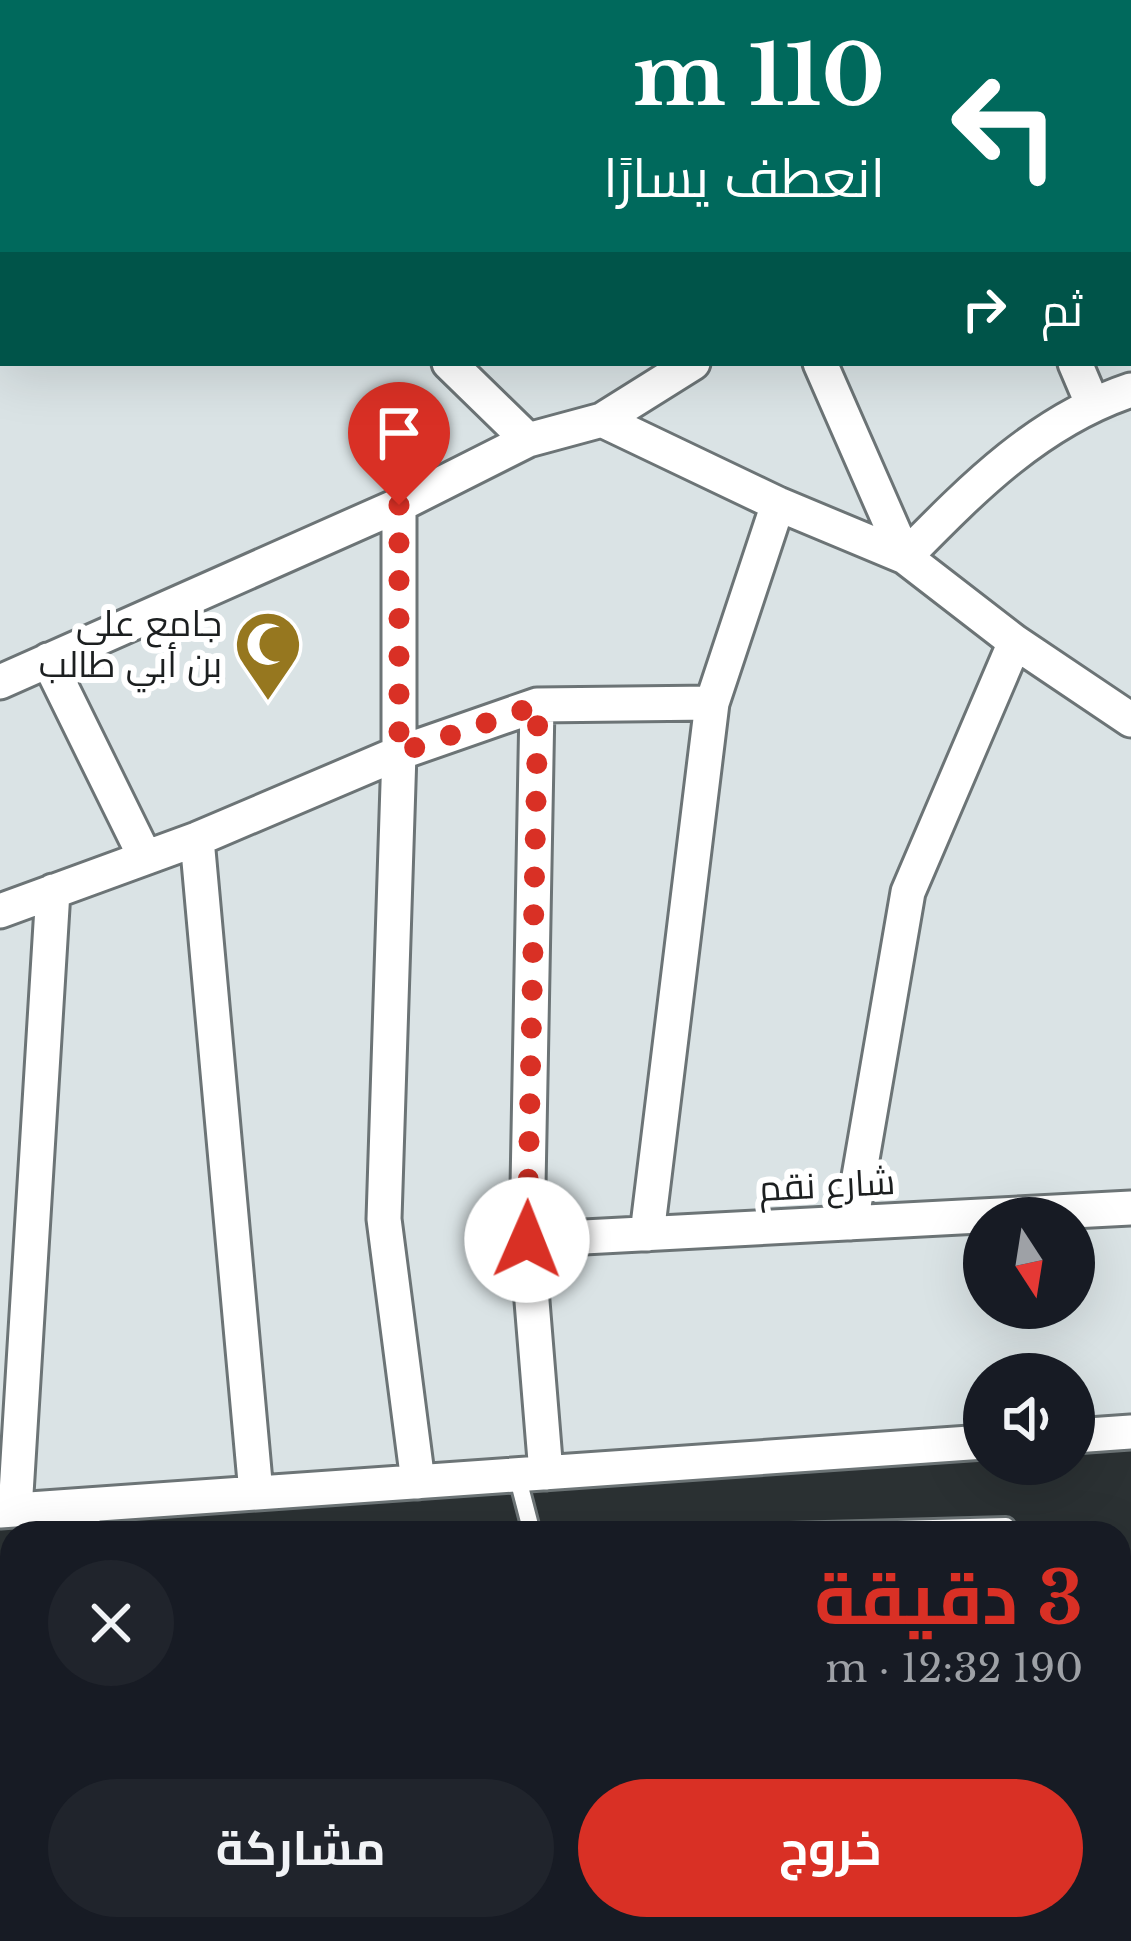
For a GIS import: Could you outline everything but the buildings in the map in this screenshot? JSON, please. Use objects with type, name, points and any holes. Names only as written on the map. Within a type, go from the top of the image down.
[{"type":"street","points":[[452,366],[528,440]]},
{"type":"street","points":[[0,682],[399,505],[528,440],[602,420],[688,366]]},
{"type":"street","points":[[821,366],[905,557]]},
{"type":"street","points":[[1077,366],[1092,403]]},
{"type":"street","points":[[905,557],[1023,446],[1092,403],[1131,390]]},
{"type":"street","points":[[602,420],[778,504],[905,557],[1015,642],[1131,720]]},
{"type":"street","points":[[647,1234],[712,703],[778,504]]},
{"type":"street","points":[[399,505],[399,753],[384,1220],[418,1482]]},
{"type":"street","points":[[851,1223],[908,892],[1015,642]]},
{"type":"street","points":[[48,660],[145,857]]},
{"type":"street","points":[[0,911],[197,839],[399,753],[538,705],[712,703]]},
{"type":"street","points":[[532,1474],[527,1240],[538,705]]},
{"type":"street","points":[[197,839],[256,1493]]},
{"type":"street","points":[[53,892],[8,1511],[91,1519],[256,1493],[963,1443]]},
{"type":"street","name":"شارع نقم","points":[[527,1240],[1131,1208]]},
{"type":"street","points":[[1095,1435],[1131,1432]]},
{"type":"lane","points":[[532,1474],[532,1521]]},
{"type":"place","name":"جامع علي بن أبي طالب","points":[[268,703]]},
{"type":"route","points":[[399,505],[399,753],[538,705],[527,1240]]}]
